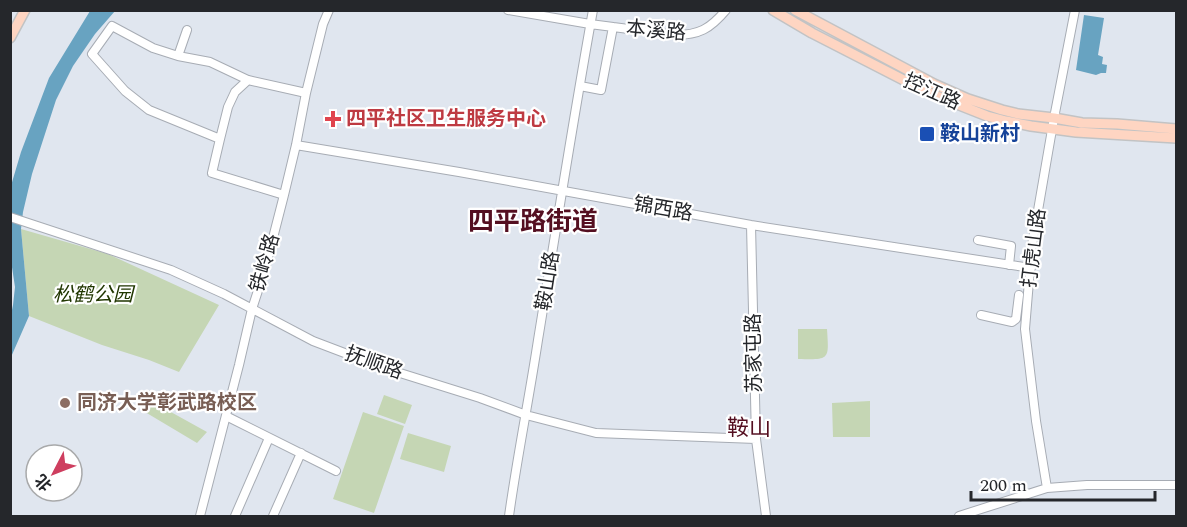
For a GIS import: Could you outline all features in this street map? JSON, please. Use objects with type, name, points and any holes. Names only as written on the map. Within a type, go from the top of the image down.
[{"type":"main road","points":[[10,38],[25,10]]},
{"type":"main road","name":"控江路","points":[[773,10],[850,57],[928,93],[1006,122],[1102,135],[1176,138]]},
{"type":"main road","name":"控江路","points":[[795,10],[934,84],[968,99],[1018,114],[1082,123],[1176,129]]},
{"type":"street","name":"铁岭路","points":[[200,516],[252,309],[284,195],[323,24],[329,10]]},
{"type":"street","name":"本溪路","points":[[508,10],[675,35],[697,34],[709,27],[726,10]]},
{"type":"street","name":"鞍山路","points":[[509,516],[593,10]]},
{"type":"street","name":"打虎山路","points":[[1047,488],[1025,329],[1032,245],[1075,10]]},
{"type":"street","points":[[220,139],[149,110],[125,91],[92,54],[112,26],[153,48],[178,56],[210,62],[248,80],[306,93]]},
{"type":"street","points":[[580,86],[601,90],[613,27]]},
{"type":"street","points":[[178,56],[187,30]]},
{"type":"street","points":[[248,80],[235,92],[228,107],[212,173],[284,195]]},
{"type":"street","name":"锦西路","points":[[296,145],[751,225],[1030,268]]},
{"type":"street","name":"抚顺路","points":[[10,217],[171,270],[313,341],[384,370],[480,398],[526,416],[596,434],[756,439]]},
{"type":"street","name":"苏家屯路","points":[[751,225],[756,439],[765,516]]},
{"type":"street","points":[[978,240],[1011,246],[1009,265]]},
{"type":"street","points":[[981,315],[1012,322],[1016,320],[1019,295]]},
{"type":"street","points":[[226,416],[336,471]]},
{"type":"street","points":[[235,516],[269,438]]},
{"type":"street","points":[[273,516],[301,453]]},
{"type":"street","points":[[959,516],[1047,488],[1087,485],[1176,485]]},
{"type":"green space","name":"松鹤公园","points":[[21,229],[108,254],[219,305],[179,372],[29,316]]},
{"type":"green space","points":[[798,329],[827,329],[828,347],[825,356],[816,359],[798,359]]},
{"type":"green space","points":[[384,395],[412,405],[405,424],[377,414]]},
{"type":"green space","points":[[151,401],[207,432],[197,443],[145,412]]},
{"type":"green space","points":[[870,401],[870,437],[833,437],[832,403]]},
{"type":"green space","points":[[363,412],[404,426],[374,513],[333,499]]},
{"type":"green space","points":[[408,433],[451,446],[444,472],[400,459]]},
{"type":"water","points":[[90,11],[115,11],[95,34],[73,66],[56,100],[32,174],[21,229],[29,316],[11,357],[11,315],[15,287],[10,254],[10,189],[21,152],[49,78]]},
{"type":"water","points":[[1084,15],[1104,18],[1098,55],[1103,57],[1102,64],[1107,65],[1106,73],[1096,75],[1076,70]]},
{"type":"place","name":"四平社区卫生服务中心","points":[[333,119]]},
{"type":"place","name":"鞍山新村","points":[[927,134]]},
{"type":"place","name":"同济大学彰武路校区","points":[[65,403]]},
{"type":"district","name":"四平路街道","points":[[533,222]]},
{"type":"district","name":"鞍山","points":[[749,428]]}]
